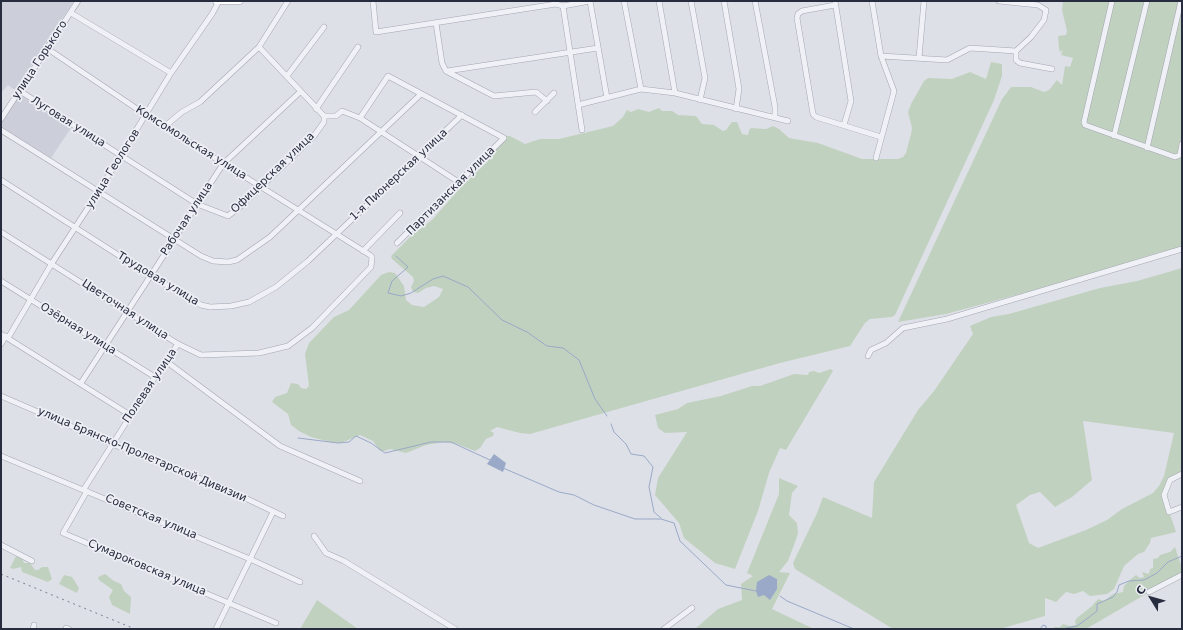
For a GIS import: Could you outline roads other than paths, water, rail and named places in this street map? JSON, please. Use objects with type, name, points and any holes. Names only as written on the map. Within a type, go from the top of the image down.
[{"type":"main road","points":[[218,1],[240,1]]},
{"type":"street","name":"улица Горького","points":[[1,119],[78,1]]},
{"type":"street","name":"улица Геологов","points":[[1,344],[121,156],[171,73],[212,14],[218,1]]},
{"type":"street","points":[[164,127],[182,112],[200,102],[259,47],[288,1]]},
{"type":"street","points":[[373,1],[376,32],[556,4],[563,6],[590,1],[607,98]]},
{"type":"street","points":[[624,1],[641,89]]},
{"type":"street","points":[[659,1],[675,93]]},
{"type":"street","points":[[691,1],[705,78],[700,100]]},
{"type":"street","points":[[724,1],[739,89],[736,108]]},
{"type":"street","points":[[755,1],[775,107],[775,118]]},
{"type":"street","points":[[872,1],[881,56],[894,91],[876,158]]},
{"type":"street","points":[[919,58],[924,1]]},
{"type":"street","points":[[999,1],[1038,5],[1046,10],[1044,20],[1031,37],[1016,52],[1016,60],[1020,63],[1052,69]]},
{"type":"street","points":[[1112,1],[1084,122],[1085,125],[1175,157],[1180,155],[1182,144]]},
{"type":"street","points":[[1114,136],[1147,1]]},
{"type":"street","points":[[1147,148],[1182,1]]},
{"type":"street","points":[[844,125],[851,101],[835,3],[802,11],[798,14],[797,18],[813,114],[816,117],[881,137]]},
{"type":"street","points":[[563,6],[582,130]]},
{"type":"street","points":[[71,13],[171,73]]},
{"type":"street","points":[[436,23],[442,63],[446,71],[494,96],[536,92],[547,100]]},
{"type":"street","points":[[287,76],[324,27]]},
{"type":"street","points":[[259,47],[324,116],[336,116],[342,111],[360,118],[380,133],[460,183]]},
{"type":"street","points":[[316,109],[358,47]]},
{"type":"street","points":[[446,71],[598,48]]},
{"type":"street","points":[[881,56],[947,60],[970,48],[1016,52]]},
{"type":"street","name":"Комсомольская улица","points":[[48,49],[164,127],[336,234]]},
{"type":"street","points":[[360,118],[388,76],[462,115]]},
{"type":"street","points":[[578,105],[641,89],[675,93],[788,121]]},
{"type":"street","name":"Луговая улица","points":[[20,91],[196,204]]},
{"type":"street","name":"Рабочая улица","points":[[81,382],[151,276],[196,204],[224,164],[300,92]]},
{"type":"street","points":[[536,112],[554,92]]},
{"type":"street","points":[[1,130],[206,259],[228,262],[237,260],[270,237],[299,212],[421,94]]},
{"type":"street","name":"Партизанская улица","points":[[397,243],[460,183],[504,138],[462,115]]},
{"type":"street","name":"1-я Пионерская улица","points":[[336,234],[462,115]]},
{"type":"street","name":"Офицерская улица","points":[[196,204],[228,216],[241,206],[260,186],[314,136],[324,122],[324,116]]},
{"type":"street","name":"Трудовая улица","points":[[1,180],[151,276],[201,305],[210,307],[231,306],[249,302],[276,287],[308,261],[336,234]]},
{"type":"street","points":[[336,234],[363,251],[400,213]]},
{"type":"street","name":"Цветочная улица","points":[[1,232],[178,344],[201,355],[259,353],[288,346],[312,328],[370,270],[372,257],[363,251]]},
{"type":"street","points":[[868,356],[871,350],[890,340],[903,328],[947,319],[1182,249]]},
{"type":"street","name":"Озёрная улица","points":[[1,281],[104,347],[155,377]]},
{"type":"street","points":[[5,336],[81,382],[130,415]]},
{"type":"street","name":"Полевая улица","points":[[85,490],[130,415],[178,344]]},
{"type":"street","points":[[167,362],[280,446],[360,481]]},
{"type":"street","name":"улица Брянско-Пролетарской Дивизии","points":[[1,396],[112,444],[224,488],[283,516]]},
{"type":"street","name":"Советская улица","points":[[1,456],[250,559],[300,582]]},
{"type":"street","points":[[1182,474],[1170,480],[1164,495],[1169,512],[1182,507]]},
{"type":"street","name":"Сумароковская улица","points":[[85,490],[63,533],[276,623]]},
{"type":"street","points":[[216,629],[273,512]]},
{"type":"street","points":[[314,536],[326,553],[339,558],[455,629]]},
{"type":"street","points":[[1,545],[32,562]]},
{"type":"street","points":[[1149,592],[1182,575]]},
{"type":"street","points":[[664,629],[692,608]]},
{"type":"water","points":[[494,454],[506,463],[503,472],[487,464]]},
{"type":"water","points":[[769,575],[777,579],[777,589],[770,600],[764,595],[758,597],[756,591],[757,582]]},
{"type":"waterway","points":[[396,256],[408,267],[392,281],[388,293],[401,296],[411,293],[433,279],[443,276],[468,287],[502,320],[527,332],[547,346],[563,348],[579,360],[595,399],[607,416]]},
{"type":"waterway","points":[[611,424],[614,432],[626,444],[631,454],[644,456],[653,467],[649,487],[654,512],[661,518]]},
{"type":"waterway","points":[[298,438],[338,443],[349,442],[356,436],[371,443],[385,453],[431,442],[451,442],[490,460]]},
{"type":"waterway","points":[[503,468],[559,492],[574,495],[594,505],[635,519],[661,519],[674,523],[680,541],[726,585],[756,591]]},
{"type":"waterway","points":[[1061,629],[1077,626],[1088,618],[1097,611],[1097,604],[1113,597],[1117,592],[1119,585],[1129,581],[1144,580],[1157,573],[1168,562],[1182,556]]},
{"type":"waterway","points":[[780,596],[787,601],[854,629]]},
{"type":"waterway","points":[[1040,629],[1043,625],[1046,626],[1046,629]]},
{"type":"railway","points":[[1,574],[135,629]]}]
